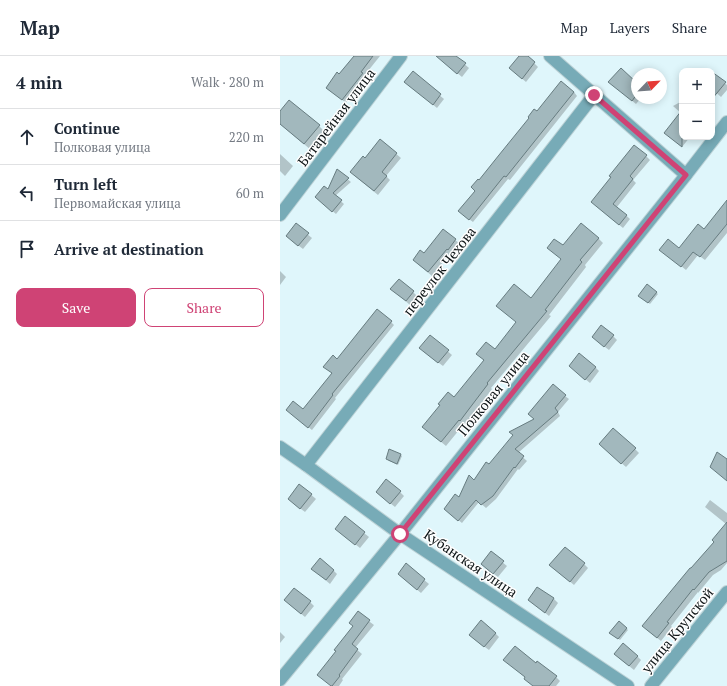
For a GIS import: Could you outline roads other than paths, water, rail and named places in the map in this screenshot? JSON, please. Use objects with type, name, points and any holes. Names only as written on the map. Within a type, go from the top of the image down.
[{"type":"street","name":"Батарейная улица","points":[[280,215],[402,56]]},
{"type":"street","points":[[550,56],[686,175]]},
{"type":"street","name":"переулок Чехова","points":[[306,465],[594,95]]},
{"type":"street","name":"Полковая улица","points":[[280,680],[400,534],[727,122]]},
{"type":"street","name":"Кубанская улица","points":[[280,447],[400,534],[628,686]]},
{"type":"street","name":"улица Крупской","points":[[651,686],[727,592]]}]
